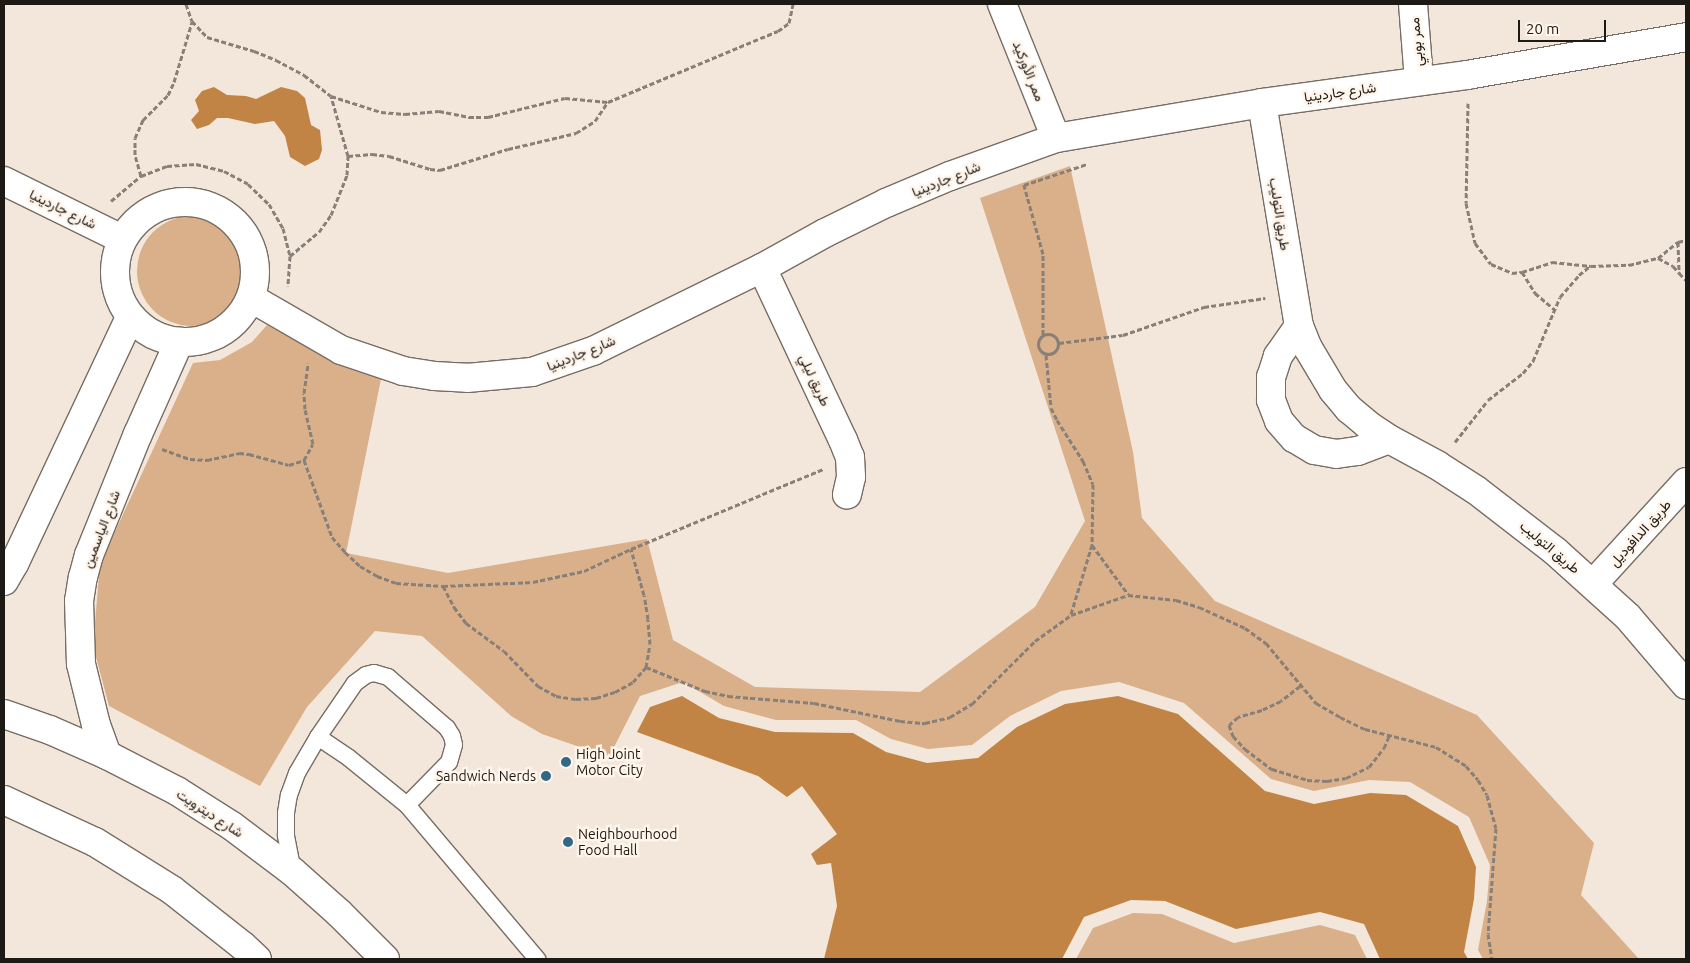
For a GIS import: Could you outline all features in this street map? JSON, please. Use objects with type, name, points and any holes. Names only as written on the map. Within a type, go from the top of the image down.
[{"type":"street","name":"ممر الأوركيد","points":[[1002,4],[1056,138]]},
{"type":"street","name":"ممر بوبي","points":[[1413,4],[1420,81]]},
{"type":"street","name":"شارع جاردينيا","points":[[251,298],[349,353],[402,371],[434,376],[499,376],[532,372],[593,351],[762,268],[825,233],[886,203],[959,172],[1056,138],[1262,103],[1467,75],[1686,37]]},
{"type":"street","name":"طريق التوليب","points":[[1262,103],[1299,326],[1308,348],[1333,390],[1350,409],[1389,439],[1438,465],[1516,519],[1593,584],[1628,617],[1686,685]]},
{"type":"street","name":"شارع جاردينيا","points":[[4,181],[95,224],[122,239]]},
{"type":"street","points":[[180,201],[203,204],[225,214],[242,230],[253,251],[256,275],[251,298],[240,317],[222,332],[201,341],[179,342],[161,338],[144,330],[130,317],[120,299],[114,279],[116,258],[122,239],[137,220],[156,207],[180,201]]},
{"type":"street","name":"طريق ليلي","points":[[762,268],[844,440],[850,457],[851,477],[847,495]]},
{"type":"street","points":[[4,581],[130,317]]},
{"type":"street","points":[[1299,326],[1278,356],[1271,377],[1271,400],[1279,421],[1294,438],[1307,446],[1314,450],[1336,454],[1358,451],[1389,439]]},
{"type":"street","name":"شارع الياسمين","points":[[108,755],[94,718],[81,664],[79,601],[89,555],[138,434],[179,342]]},
{"type":"street","name":"طريق الدافوديل","points":[[1593,584],[1686,482]]},
{"type":"street","name":"شارع ديترويت","points":[[4,714],[50,730],[108,755],[193,801],[232,826],[293,872],[339,913],[385,959]]},
{"type":"street","points":[[4,800],[95,842],[172,890],[243,946],[256,959]]},
{"type":"lane","points":[[293,872],[286,835],[289,795],[297,773],[318,737],[360,678],[374,673],[388,677],[447,728],[452,736],[454,745],[449,762],[407,805]]},
{"type":"lane","points":[[318,737],[349,758],[407,805],[537,959]]},
{"type":"path","points":[[186,4],[192,22],[207,37],[254,50],[276,60],[304,75],[331,96],[381,112],[404,114],[439,111],[469,117],[508,114],[565,98],[608,102],[778,31],[788,23],[793,4]]},
{"type":"path","points":[[141,176],[135,155],[136,138],[143,120],[157,108],[171,89],[192,22]]},
{"type":"path","points":[[1467,75],[1469,148],[1465,186],[1471,231],[1478,249],[1491,264],[1512,273],[1522,272],[1552,262],[1591,266],[1629,265],[1658,258],[1678,242],[1686,240]]},
{"type":"path","points":[[290,256],[319,232],[331,215],[347,175],[348,156],[331,96]]},
{"type":"path","points":[[348,156],[372,154],[389,156],[430,169],[440,170],[508,149],[576,133],[595,121],[608,102]]},
{"type":"path","points":[[1043,335],[1043,254],[1024,185],[1097,161],[1090,132]]},
{"type":"path","points":[[95,224],[114,196],[141,176],[167,166],[196,164],[224,170],[248,184],[269,204],[283,228],[290,256],[288,289],[278,314]]},
{"type":"path","points":[[1678,242],[1679,273]]},
{"type":"path","points":[[1658,258],[1673,266],[1686,280]]},
{"type":"path","points":[[1438,465],[1488,400],[1524,373],[1532,361],[1554,309],[1569,285],[1591,266]]},
{"type":"path","points":[[1522,272],[1535,293],[1554,309]]},
{"type":"path","points":[[1059,343],[1123,335],[1204,307],[1293,294]]},
{"type":"path","points":[[138,434],[174,455],[190,459],[207,460],[239,453],[250,454],[290,465],[304,460],[313,444],[304,409],[304,393],[313,334]]},
{"type":"path","points":[[1046,355],[1053,354],[1058,349],[1059,343],[1056,337],[1050,334],[1043,335],[1038,340],[1037,346],[1046,355],[1051,408],[1083,460],[1093,484],[1092,545],[1071,615]]},
{"type":"path","points":[[304,460],[332,537],[360,566],[386,579],[417,586],[443,586],[533,582],[559,578],[600,565],[631,549],[783,488],[850,457]]},
{"type":"path","points":[[1092,545],[1128,594]]},
{"type":"path","points":[[443,586],[454,607],[466,623],[504,652],[538,686],[556,696],[576,699],[596,698],[615,692],[633,682],[646,667],[650,644],[648,619],[644,595],[631,549]]},
{"type":"path","points":[[646,667],[705,691],[728,696],[814,703],[900,721],[925,723],[950,717],[972,704],[1035,641],[1071,615],[1128,594],[1176,600],[1199,607],[1238,624],[1266,643],[1316,703],[1340,717],[1389,736],[1419,741],[1452,755],[1466,766],[1487,795],[1496,828],[1488,934],[1492,959]]},
{"type":"path","points":[[1300,686],[1281,701],[1238,718],[1229,725],[1232,736],[1245,750],[1272,769],[1307,780],[1327,781],[1346,778],[1369,767],[1384,748],[1389,736]]},
{"type":"shaded area","points":[[214,87],[227,95],[246,96],[256,99],[281,87],[297,91],[305,98],[311,125],[320,130],[322,150],[319,159],[305,166],[290,157],[285,136],[274,121],[255,124],[228,118],[217,118],[209,125],[197,129],[191,120],[199,111],[195,100],[202,91]]},
{"type":"shaded area","points":[[1070,166],[1133,452],[1142,518],[1215,601],[1477,715],[1594,843],[1581,895],[1639,959],[1483,959],[1478,950],[1487,901],[1490,865],[1469,817],[1410,782],[1369,780],[1314,791],[1271,779],[1184,703],[1119,682],[1061,691],[1010,716],[972,745],[928,749],[891,739],[856,720],[776,720],[724,706],[683,682],[640,696],[609,757],[542,734],[511,716],[422,636],[375,631],[307,707],[260,786],[109,706],[93,646],[100,564],[193,363],[220,360],[252,342],[267,325],[346,366],[382,374],[346,553],[448,573],[647,539],[673,640],[755,687],[920,692],[1035,607],[1085,521],[980,198]]},
{"type":"shaded area","points":[[192,216],[213,220],[231,232],[243,250],[247,271],[243,292],[231,310],[213,322],[192,326],[171,322],[153,310],[141,292],[137,271],[141,250],[153,232],[171,220]]},
{"type":"shaded area","points":[[682,696],[719,718],[775,732],[853,733],[886,752],[927,763],[978,758],[1017,727],[1065,704],[1118,696],[1178,714],[1265,791],[1314,804],[1370,793],[1406,795],[1458,826],[1476,867],[1474,899],[1464,952],[1468,959],[1380,959],[1364,924],[1320,912],[1236,929],[1165,901],[1131,900],[1084,917],[1062,959],[824,959],[837,906],[831,863],[817,865],[811,854],[837,834],[802,786],[787,797],[758,776],[637,732],[650,707]]},
{"type":"shaded area","points":[[1133,913],[1162,914],[1234,943],[1320,925],[1355,935],[1367,959],[1076,959],[1093,928]]},
{"type":"place","name":"High Joint Motor City","points":[[566,762]]},
{"type":"place","name":"Sandwich Nerds","points":[[546,776]]},
{"type":"place","name":"Neighbourhood Food Hall","points":[[568,842]]}]
